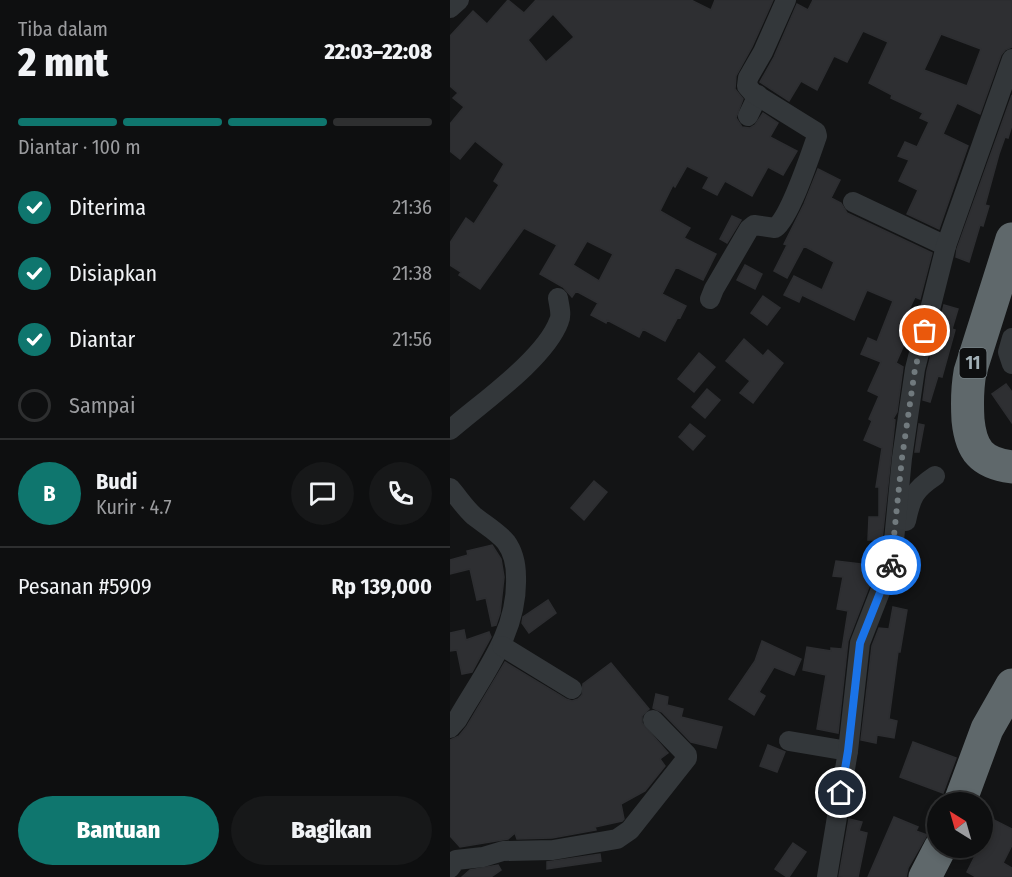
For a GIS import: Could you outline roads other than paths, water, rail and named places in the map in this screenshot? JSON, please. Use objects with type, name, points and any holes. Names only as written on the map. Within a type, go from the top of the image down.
[{"type":"highway","name":"11","points":[[1012,239],[970,372],[966,394],[970,436],[975,449],[983,457],[996,464],[1012,467]]},
{"type":"highway","points":[[964,792],[987,729],[1012,685]]},
{"type":"highway","points":[[925,877],[935,858]]},
{"type":"street","points":[[450,8],[459,0]]},
{"type":"street","points":[[710,299],[749,229],[754,225],[775,228],[780,225],[817,136],[816,132],[749,90],[747,86],[748,78],[763,52],[786,0]]},
{"type":"street","points":[[892,561],[902,458],[915,369],[946,246],[1012,59]]},
{"type":"street","points":[[748,116],[758,95]]},
{"type":"street","points":[[853,202],[946,246]]},
{"type":"street","points":[[450,430],[546,346],[560,319],[558,298]]},
{"type":"street","points":[[1012,338],[1008,352],[1012,364]]},
{"type":"street","points":[[826,877],[848,751],[860,643],[892,561],[898,552],[911,498],[936,476]]},
{"type":"street","points":[[450,488],[472,514],[504,540],[516,564],[513,616],[501,646],[450,728]]},
{"type":"street","points":[[501,646],[573,689]]},
{"type":"street","points":[[452,861],[502,851],[553,850],[617,839],[630,830],[687,758],[687,755],[653,720]]},
{"type":"street","points":[[789,741],[848,751]]}]
